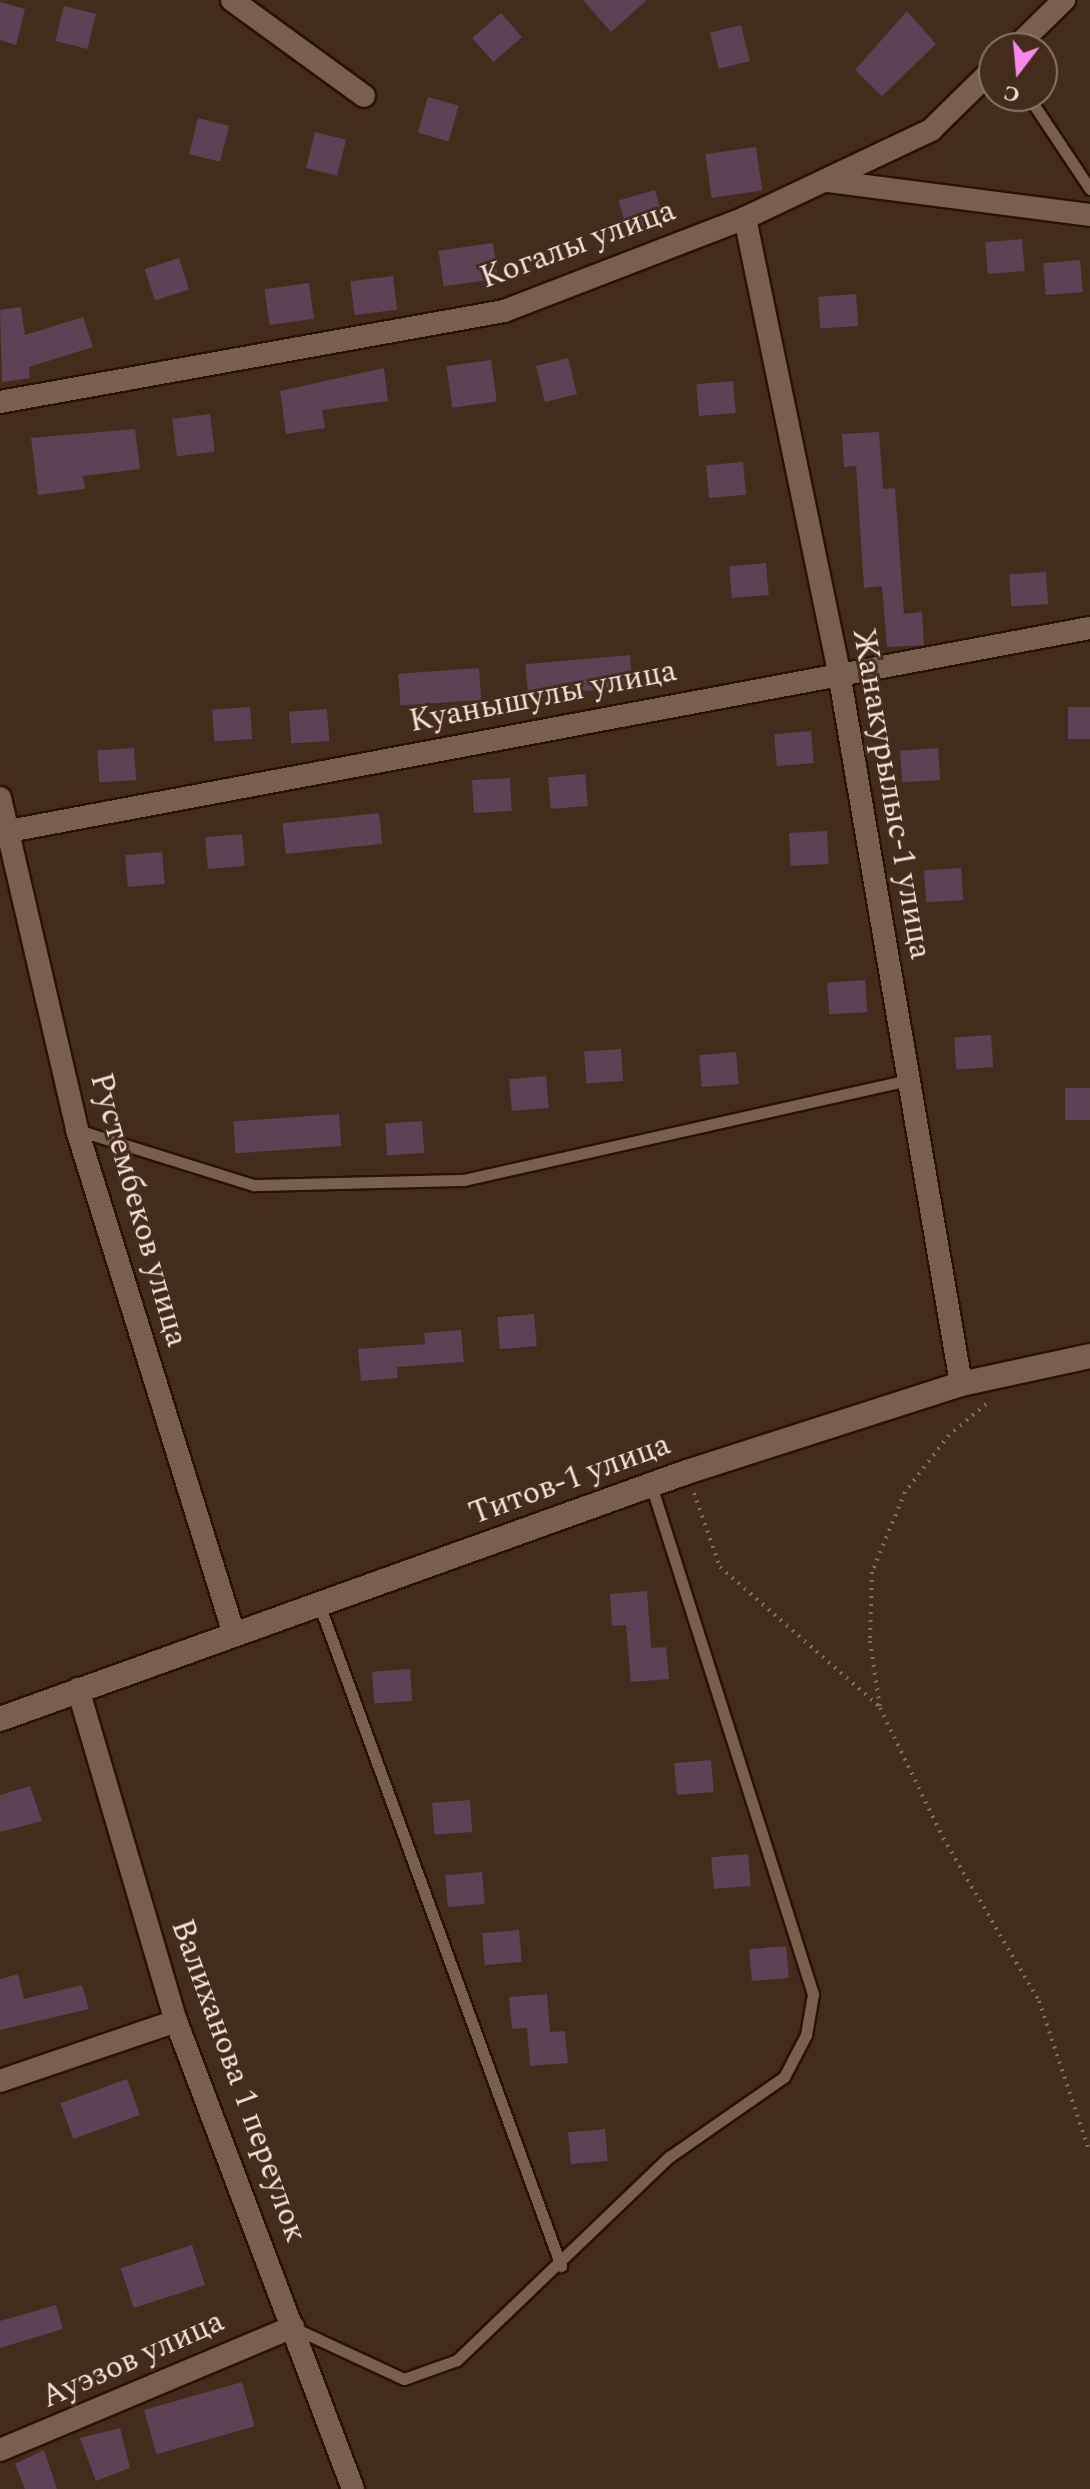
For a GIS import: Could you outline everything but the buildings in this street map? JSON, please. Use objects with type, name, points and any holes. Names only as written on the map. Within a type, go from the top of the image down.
[{"type":"street","points":[[232,0],[364,96]]},
{"type":"street","points":[[1031,32],[1064,0]]},
{"type":"street","name":"Когалы улица","points":[[0,402],[504,311],[745,218],[828,181],[931,130],[978,84]]},
{"type":"street","points":[[828,181],[1090,215]]},
{"type":"street","name":"Жанакурылыс-1 улица","points":[[745,218],[839,673],[961,1384]]},
{"type":"street","name":"Куанышулы улица","points":[[9,831],[1090,628]]},
{"type":"street","name":"Рустембеков улица","points":[[0,798],[77,1130],[234,1634]]},
{"type":"street","name":"Титов-1 улица","points":[[0,1719],[650,1484],[961,1384],[1023,1374],[1090,1356]]},
{"type":"street","name":"Валиханова 1 переулок","points":[[78,1689],[176,2021],[353,2489]]},
{"type":"street","points":[[0,2081],[176,2021]]},
{"type":"street","name":"Ауэзов улица","points":[[0,2450],[293,2327]]},
{"type":"lane","points":[[1039,112],[1090,189]]},
{"type":"lane","points":[[77,1130],[254,1185],[464,1180],[908,1080]]},
{"type":"lane","points":[[293,2327],[404,2379],[457,2360],[561,2266],[669,2157],[784,2077],[806,2035],[813,1994],[650,1484]]},
{"type":"lane","points":[[319,1604],[561,2266]]},
{"type":"path","points":[[1023,1374],[949,1435],[905,1492],[872,1572],[880,1708],[943,1838],[1039,2001],[1090,2153]]},
{"type":"path","points":[[687,1472],[720,1567],[880,1708]]}]
